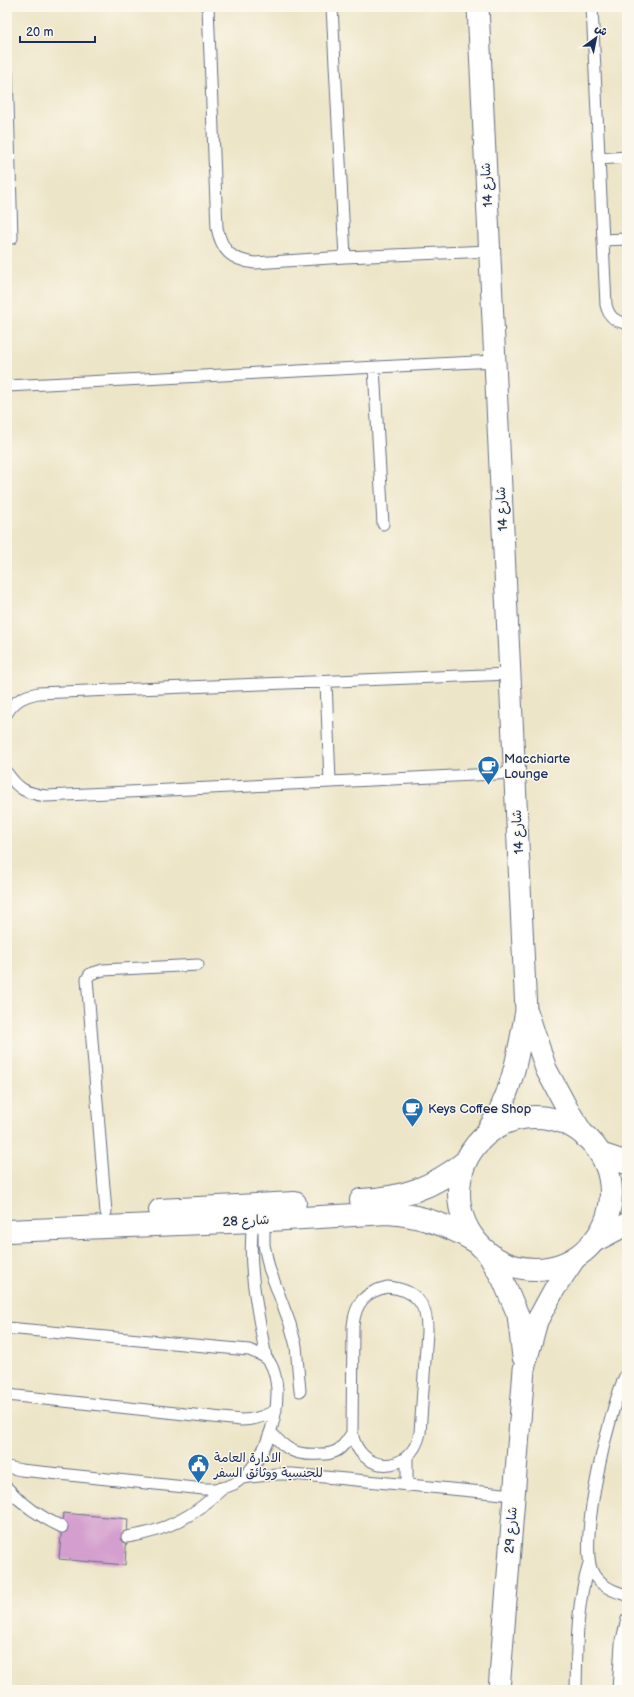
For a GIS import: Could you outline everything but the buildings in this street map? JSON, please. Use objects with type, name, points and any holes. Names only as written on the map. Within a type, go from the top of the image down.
[{"type":"street","name":"شارع 14","points":[[478,7],[526,1011],[518,1057],[510,1082],[501,1108],[484,1136]]},
{"type":"street","name":"شارع 14","points":[[526,1011],[546,1069],[585,1137]]},
{"type":"street","points":[[482,1247],[468,1229],[461,1207],[459,1196],[460,1179],[465,1162],[473,1149],[484,1136],[502,1124],[523,1118],[546,1118],[567,1124],[585,1137],[600,1154],[607,1171],[611,1189],[610,1208],[604,1225],[594,1241]]},
{"type":"street","points":[[600,1154],[627,1163]]},
{"type":"street","name":"شارع 28","points":[[7,1216],[385,1199],[402,1196],[425,1188],[451,1174],[465,1162]]},
{"type":"street","name":"شارع 28","points":[[7,1230],[259,1221],[386,1213],[406,1214],[444,1224],[482,1247],[502,1262],[515,1266],[540,1269],[559,1265],[576,1257],[594,1241]]},
{"type":"street","points":[[594,1241],[627,1224]]},
{"type":"street","name":"شارع 29","points":[[482,1247],[503,1280],[518,1315],[524,1369]]},
{"type":"street","name":"شارع 29","points":[[499,1690],[524,1369],[537,1321],[555,1288],[576,1257]]},
{"type":"lane","points":[[208,7],[216,228],[220,242],[228,254],[241,261],[255,263],[345,257],[490,251]]},
{"type":"lane","points":[[332,7],[345,257]]},
{"type":"lane","points":[[592,7],[603,240],[608,312],[612,318],[619,322],[627,323]]},
{"type":"lane","points":[[7,72],[12,238]]},
{"type":"lane","points":[[599,159],[627,157]]},
{"type":"lane","points":[[603,240],[627,239]]},
{"type":"lane","points":[[7,386],[495,361]]},
{"type":"lane","points":[[374,368],[383,524]]},
{"type":"lane","points":[[7,713],[12,705],[24,696],[38,693],[510,674]]},
{"type":"lane","points":[[326,682],[330,781]]},
{"type":"lane","points":[[7,773],[16,786],[30,794],[46,796],[515,773]]},
{"type":"lane","points":[[106,1212],[87,979],[90,974],[103,970],[198,965]]},
{"type":"lane","points":[[7,1467],[21,1470],[204,1489],[223,1488],[242,1478],[257,1459],[271,1432],[277,1399],[275,1374],[266,1358],[252,1272],[251,1238],[259,1221]]},
{"type":"lane","points":[[259,1221],[269,1268],[290,1324],[296,1346],[300,1392]]},
{"type":"lane","points":[[382,1288],[399,1288],[409,1292],[419,1300],[425,1309],[428,1321],[420,1434],[414,1451],[407,1458],[390,1464],[372,1462],[358,1450],[352,1433],[354,1315],[358,1304],[366,1295],[382,1288]]},
{"type":"lane","points":[[7,1328],[249,1350],[266,1358]]},
{"type":"lane","points":[[576,1690],[579,1613],[584,1580],[589,1564],[589,1537],[598,1469],[607,1430],[622,1380],[627,1372]]},
{"type":"lane","points":[[7,1395],[241,1420],[256,1419],[276,1410]]},
{"type":"lane","points":[[271,1432],[279,1442],[290,1450],[307,1455],[331,1454],[342,1447],[352,1433]]},
{"type":"lane","points":[[407,1458],[407,1486]]},
{"type":"lane","points":[[242,1478],[276,1474],[293,1474],[514,1496]]},
{"type":"lane","points":[[7,1488],[31,1510],[46,1520],[62,1527]]},
{"type":"lane","points":[[127,1537],[145,1534],[180,1522],[200,1509],[223,1488]]},
{"type":"lane","points":[[589,1564],[593,1575],[601,1583],[610,1589],[627,1595]]},
{"type":"lane","points":[[618,1690],[620,1644],[627,1619]]},
{"type":"place","name":"Macchiarte Lounge","points":[[488,786]]},
{"type":"place","name":"Keys Coffee Shop","points":[[412,1128]]},
{"type":"place","name":"الادارة العامة للجنسية ووثائق السفر","points":[[198,1484]]}]
